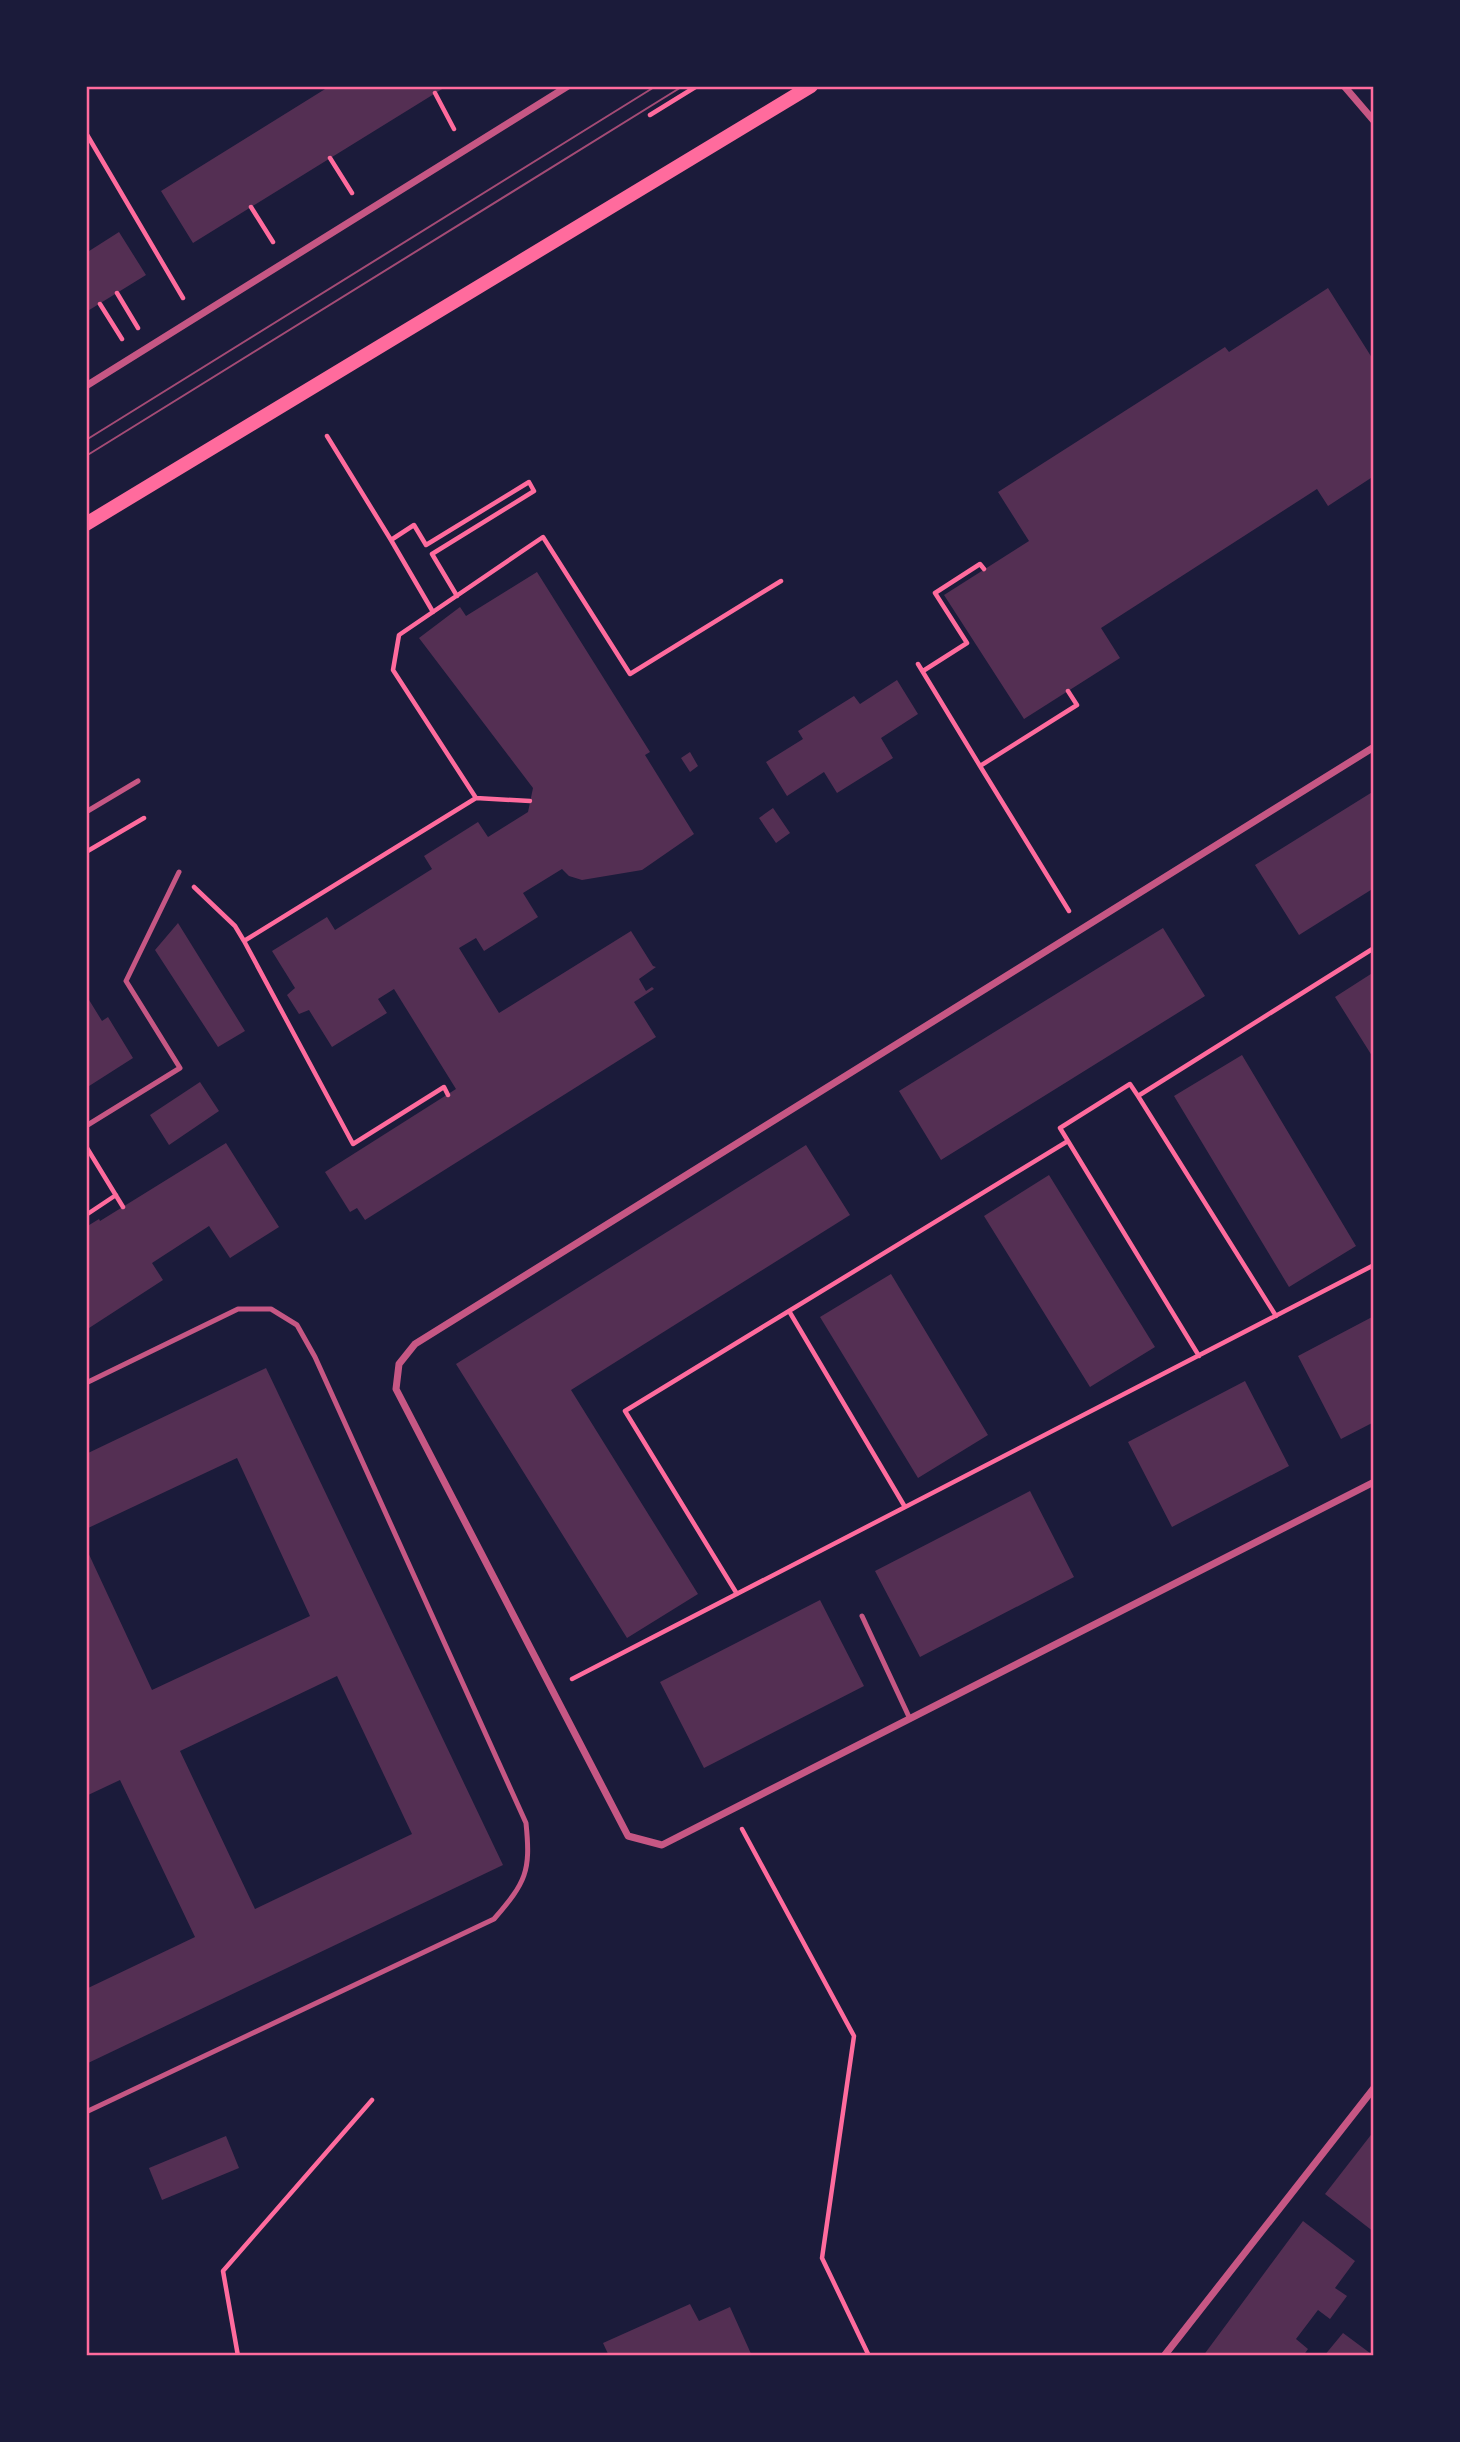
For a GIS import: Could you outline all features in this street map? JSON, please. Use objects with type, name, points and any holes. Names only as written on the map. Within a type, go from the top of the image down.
[{"type":"main road","points":[[86,524],[811,86]]},
{"type":"street","points":[[86,386],[568,86]]},
{"type":"street","points":[[1344,86],[1374,121]]},
{"type":"street","points":[[1374,747],[415,1344],[399,1364],[396,1389],[628,1836],[662,1845],[1374,1482]]},
{"type":"street","points":[[1164,2356],[1374,2088]]},
{"type":"lane","points":[[86,812],[138,781]]},
{"type":"lane","points":[[86,1126],[180,1068],[126,981],[179,872]]},
{"type":"lane","points":[[86,1383],[238,1309],[271,1309],[298,1325],[315,1357],[526,1823],[529,1854],[520,1889],[494,1919],[86,2112]]},
{"type":"lane","points":[[862,1616],[910,1719]]},
{"type":"path","points":[[650,116],[697,86]]},
{"type":"path","points":[[435,93],[457,136]]},
{"type":"path","points":[[86,133],[195,317]]},
{"type":"path","points":[[330,158],[356,199]]},
{"type":"path","points":[[251,207],[277,248]]},
{"type":"path","points":[[117,293],[141,332]]},
{"type":"path","points":[[100,304],[124,343]]},
{"type":"path","points":[[327,436],[433,612]]},
{"type":"path","points":[[391,540],[414,525],[426,545],[529,482],[534,491],[432,554],[457,596]]},
{"type":"path","points":[[476,798],[393,670],[399,635],[542,537],[630,674],[781,581]]},
{"type":"path","points":[[923,671],[967,643],[935,593],[980,564],[984,569]]},
{"type":"path","points":[[918,664],[1080,930]]},
{"type":"path","points":[[980,766],[1077,705],[1068,691]]},
{"type":"path","points":[[244,941],[476,798],[530,801]]},
{"type":"path","points":[[86,852],[144,818]]},
{"type":"path","points":[[179,872],[235,926],[353,1144],[444,1087],[448,1095]]},
{"type":"path","points":[[1138,1096],[1374,948]]},
{"type":"path","points":[[1199,1356],[1060,1128],[1130,1084],[1276,1316]]},
{"type":"path","points":[[737,1594],[625,1412],[1068,1141]]},
{"type":"path","points":[[86,1143],[123,1207]]},
{"type":"path","points":[[86,1215],[116,1195]]},
{"type":"path","points":[[552,1689],[1374,1265]]},
{"type":"path","points":[[789,1311],[905,1507]]},
{"type":"path","points":[[732,1810],[854,2035],[822,2258],[869,2356]]},
{"type":"path","points":[[238,2356],[223,2271],[372,2099]]},
{"type":"building","points":[[330,86],[447,86],[193,243],[161,191]]},
{"type":"building","points":[[119,232],[146,275],[86,312],[86,253]]},
{"type":"building","points":[[1328,288],[1374,361],[1374,476],[1328,506],[1317,489],[1101,628],[1120,658],[1024,719],[944,595],[1029,541],[998,492],[1225,347],[1229,352]]},
{"type":"building","points":[[537,572],[650,752],[645,755],[694,834],[642,870],[582,880],[569,876],[562,869],[523,893],[538,917],[484,951],[476,938],[459,948],[499,1013],[631,931],[656,967],[639,979],[646,991],[652,987],[654,989],[634,1002],[656,1037],[365,1220],[357,1208],[350,1212],[325,1172],[456,1089],[394,989],[378,999],[387,1013],[332,1047],[309,1010],[299,1014],[287,995],[295,988],[272,951],[327,917],[335,930],[432,869],[424,856],[478,822],[488,837],[528,812],[533,788],[419,638],[460,607],[466,616]]},
{"type":"building","points":[[897,680],[918,714],[881,738],[893,758],[837,793],[824,772],[787,796],[766,762],[803,739],[798,731],[854,696],[860,704]]},
{"type":"building","points":[[690,752],[698,766],[690,772],[681,758]]},
{"type":"building","points":[[1374,791],[1374,888],[1299,935],[1255,865]]},
{"type":"building","points":[[773,808],[790,833],[776,843],[759,818]]},
{"type":"building","points":[[178,923],[245,1031],[218,1047],[155,950]]},
{"type":"building","points":[[1163,928],[1205,996],[941,1160],[899,1091]]},
{"type":"building","points":[[1374,972],[1374,1059],[1335,997]]},
{"type":"building","points":[[86,995],[102,1021],[108,1017],[133,1058],[86,1088]]},
{"type":"building","points":[[1242,1055],[1356,1246],[1289,1287],[1174,1096]]},
{"type":"building","points":[[200,1082],[219,1111],[169,1145],[150,1115]]},
{"type":"building","points":[[226,1143],[279,1227],[230,1258],[209,1226],[152,1263],[163,1280],[86,1330],[86,1227]]},
{"type":"building","points":[[806,1145],[850,1215],[571,1390],[698,1594],[627,1638],[456,1364]]},
{"type":"building","points":[[1049,1175],[1155,1347],[1090,1387],[984,1216]]},
{"type":"building","points":[[891,1274],[988,1435],[918,1478],[820,1317]]},
{"type":"building","points":[[1374,1316],[1374,1422],[1341,1439],[1298,1356]]},
{"type":"building","points":[[266,1368],[503,1865],[86,2064],[86,1989],[195,1937],[120,1780],[86,1796],[86,1714],[89,1712],[86,1705],[86,1548],[152,1690],[310,1616],[237,1458],[86,1529],[86,1454]],"holes":[[[337,1676],[412,1834],[255,1909],[180,1751]]]},
{"type":"building","points":[[1245,1381],[1289,1466],[1172,1527],[1128,1442]]},
{"type":"building","points":[[1030,1491],[1074,1577],[920,1657],[875,1571]]},
{"type":"building","points":[[820,1600],[864,1686],[704,1768],[660,1682]]},
{"type":"building","points":[[1374,2131],[1374,2232],[1325,2194]]},
{"type":"building","points":[[226,2136],[239,2168],[162,2200],[149,2168]]},
{"type":"building","points":[[1303,2221],[1355,2261],[1335,2288],[1347,2296],[1330,2319],[1318,2310],[1296,2339],[1308,2349],[1303,2356],[1203,2356]]},
{"type":"building","points":[[690,2304],[699,2321],[730,2307],[752,2356],[609,2356],[603,2343]]},
{"type":"building","points":[[1343,2333],[1374,2356],[1324,2356]]},
{"type":"tram line","points":[[86,440],[656,86]]},
{"type":"tram line","points":[[86,456],[683,86]]}]
